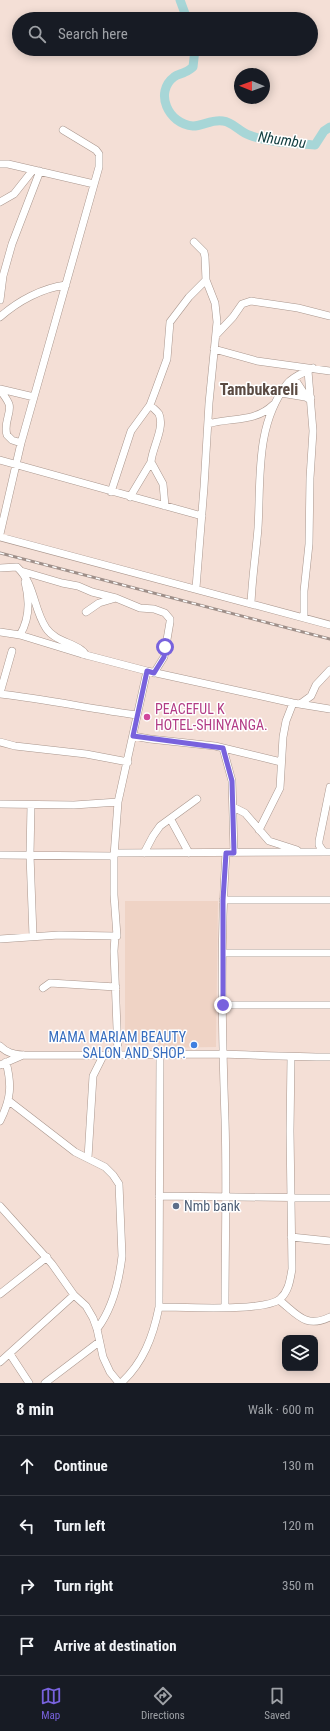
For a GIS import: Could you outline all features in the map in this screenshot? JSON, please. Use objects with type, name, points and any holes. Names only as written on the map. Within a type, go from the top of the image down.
[{"type":"street","points":[[63,130],[89,145],[99,154],[99,167],[15,465],[0,535],[100,564],[196,588],[330,625]]},
{"type":"street","points":[[0,164],[8,164],[94,184]]},
{"type":"street","points":[[0,202],[14,194],[36,170]]},
{"type":"street","points":[[0,300],[2,275],[36,170]]},
{"type":"street","points":[[194,242],[204,252],[206,280],[217,311],[217,334],[214,349],[196,588]]},
{"type":"street","points":[[111,492],[131,432],[150,405],[166,359],[170,322],[189,297],[206,280]]},
{"type":"street","points":[[0,317],[19,302],[27,298],[55,287],[66,285]]},
{"type":"street","points":[[217,334],[233,317],[242,304],[251,302],[298,308],[330,316]]},
{"type":"street","points":[[214,349],[257,361],[310,370],[330,371]]},
{"type":"street","points":[[251,604],[252,571],[258,529],[261,453],[265,433],[275,403],[287,384],[294,378],[310,370]]},
{"type":"street","points":[[304,618],[304,592],[309,544],[313,416],[309,398],[310,370]]},
{"type":"street","points":[[294,378],[309,398]]},
{"type":"street","points":[[0,390],[34,397]]},
{"type":"street","points":[[0,390],[7,399],[10,408],[5,422],[6,435],[12,440],[21,443]]},
{"type":"street","points":[[281,393],[309,398]]},
{"type":"street","points":[[208,424],[216,421],[249,418],[259,415],[275,403]]},
{"type":"street","points":[[130,496],[151,462],[160,424],[158,412],[150,405]]},
{"type":"street","points":[[0,460],[202,516]]},
{"type":"street","points":[[151,462],[163,484],[166,506]]},
{"type":"street","points":[[0,568],[17,567],[21,571],[30,584],[40,617],[47,629],[54,636],[79,648],[86,656]]},
{"type":"street","points":[[21,571],[78,586],[92,592],[116,598],[140,608],[160,611],[170,619],[164,657],[151,672],[137,715],[128,762],[118,802],[114,895],[117,936],[115,936],[118,1054]]},
{"type":"street","points":[[20,635],[25,627],[28,608],[27,589],[21,571]]},
{"type":"street","points":[[86,612],[99,603],[116,598]]},
{"type":"street","points":[[0,632],[20,635],[86,656],[151,672],[297,704],[330,709]]},
{"type":"street","points":[[12,651],[0,694],[37,698],[73,706],[137,715]]},
{"type":"street","points":[[259,830],[280,788],[281,750],[286,721],[297,704],[311,696],[316,685],[330,670]]},
{"type":"street","points":[[133,736],[223,748],[281,762]]},
{"type":"street","points":[[0,742],[15,746],[86,754],[128,762]]},
{"type":"street","points":[[223,748],[232,781],[234,853]]},
{"type":"street","points":[[326,852],[319,845],[319,841],[328,811],[330,787]]},
{"type":"street","points":[[144,853],[158,830],[198,799]]},
{"type":"street","points":[[0,804],[74,805],[118,802]]},
{"type":"street","points":[[31,804],[30,855],[33,936]]},
{"type":"street","points":[[233,807],[245,813],[269,841],[295,848],[298,851]]},
{"type":"street","points":[[171,820],[189,853]]},
{"type":"street","points":[[0,855],[298,851],[326,852]]},
{"type":"street","points":[[225,1307],[225,1120],[222,1054],[223,900],[226,853]]},
{"type":"street","points":[[223,900],[330,900]]},
{"type":"street","points":[[0,939],[33,936],[115,936]]},
{"type":"street","points":[[223,953],[330,953]]},
{"type":"street","points":[[43,988],[50,983],[116,987]]},
{"type":"street","points":[[223,1005],[330,1005]]},
{"type":"street","points":[[0,1046],[5,1051],[23,1054],[103,1056],[118,1054],[222,1054],[330,1057]]},
{"type":"street","points":[[0,1121],[8,1101],[11,1087],[3,1063],[23,1054]]},
{"type":"street","points":[[0,1206],[46,1257],[74,1294],[86,1306],[97,1329],[103,1357],[110,1372],[120,1383],[134,1370],[144,1354],[153,1333],[159,1307],[160,1054]]},
{"type":"street","points":[[88,1158],[93,1076],[103,1056]]},
{"type":"street","points":[[159,1307],[225,1307],[266,1305],[279,1300],[287,1290],[292,1268],[291,1057]]},
{"type":"street","points":[[8,1101],[75,1152],[105,1167],[113,1175],[118,1184],[120,1192],[119,1223],[122,1256],[121,1267],[112,1305],[106,1317],[97,1329]]},
{"type":"street","points":[[159,1196],[330,1198]]},
{"type":"street","points":[[291,1237],[330,1241]]},
{"type":"street","points":[[1,1290],[46,1257]]},
{"type":"street","points":[[0,1362],[74,1294]]},
{"type":"street","points":[[279,1300],[303,1320],[314,1322],[330,1318]]},
{"type":"street","points":[[45,1383],[99,1342]]},
{"type":"street","points":[[10,1354],[29,1383]]},
{"type":"shaded area","points":[[125,901],[218,901],[216,1047],[157,1048],[159,1044],[125,1045]]},
{"type":"waterway","name":"Nhumbu","points":[[180,0],[184,12]]},
{"type":"waterway","name":"Nhumbu","points":[[194,56],[193,67],[174,77],[168,83],[165,91],[165,99],[171,114],[184,124],[193,126],[215,121],[223,121],[230,123],[246,134],[257,138],[315,145],[324,131],[330,127]]},
{"type":"railway","points":[[0,553],[330,639]]},
{"type":"place","name":"PEACEFUL K HOTEL-SHINYANGA.","points":[[147,717]]},
{"type":"place","name":"MAMA MARIAM BEAUTY SALON AND SHOP.","points":[[194,1045]]},
{"type":"place","name":"Nmb bank","points":[[176,1206]]},
{"type":"district","name":"Tambukareli","points":[[259,389]]},
{"type":"route","points":[[165,647],[164,657],[161,664],[154,673],[147,671],[133,736],[205,744],[223,748],[232,781],[235,827],[234,853],[226,853],[223,900],[223,1005]]}]
